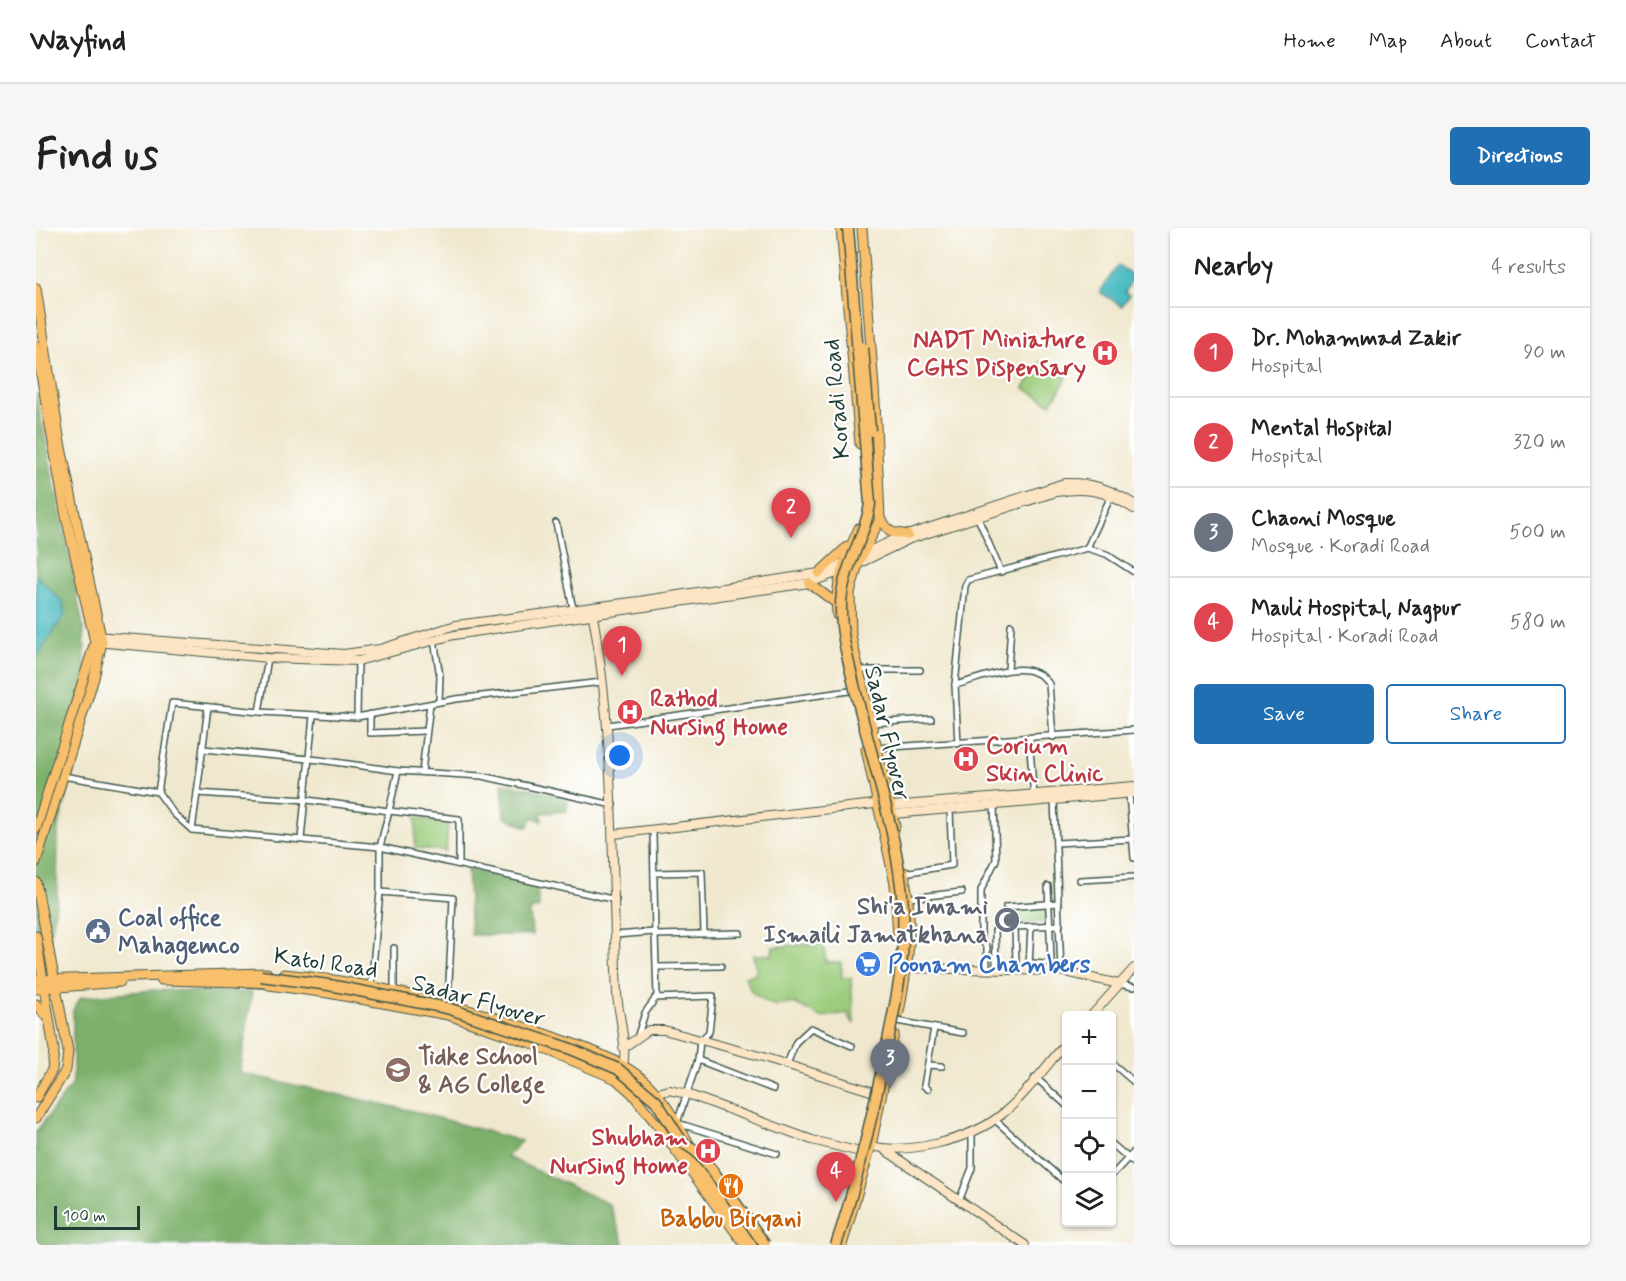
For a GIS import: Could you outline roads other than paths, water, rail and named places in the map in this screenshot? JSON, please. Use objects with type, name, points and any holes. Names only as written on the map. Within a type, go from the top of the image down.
[{"type":"highway","name":"Sadar Flyover","points":[[837,1245],[871,1118],[902,975],[903,942],[903,906],[897,868],[848,656],[841,609],[843,585],[868,520],[870,504],[844,229]]},
{"type":"highway","name":"Sadar Flyover","points":[[837,1245],[875,1114],[905,972],[907,937],[906,898],[893,832],[849,648],[845,609],[849,583],[872,523],[874,510],[859,229]]},
{"type":"highway","name":"Sadar Flyover","points":[[237,978],[328,985],[447,1008],[552,1042],[618,1069],[656,1101],[682,1142],[696,1151],[715,1174],[765,1245]]},
{"type":"highway","name":"Sadar Flyover","points":[[261,979],[446,1011],[500,1027],[614,1072],[633,1084],[661,1115],[752,1245]]},
{"type":"main road","points":[[844,229],[859,229]]},
{"type":"main road","name":"Koradi Road","points":[[844,229],[865,509],[843,567],[836,603],[842,647],[898,907],[898,969],[878,1093]]},
{"type":"main road","name":"Koradi Road","points":[[837,1245],[865,1149],[908,968],[909,897],[892,807],[857,670],[851,636],[850,593],[862,554],[880,519],[876,413],[859,229]]},
{"type":"main road","points":[[36,288],[60,443],[98,639],[94,678],[36,862]]},
{"type":"main road","points":[[36,346],[66,517],[98,639],[36,830]]},
{"type":"main road","points":[[98,639],[268,658],[358,661],[434,640],[592,610],[819,573],[858,564],[910,539],[1073,483],[1105,487],[1134,504]]},
{"type":"main road","points":[[1073,483],[1111,496],[1134,509]]},
{"type":"main road","points":[[98,639],[344,654],[380,650],[456,625],[573,609],[592,610],[809,583],[843,567],[862,554],[908,535],[977,515]]},
{"type":"main road","points":[[880,519],[891,532],[908,535]]},
{"type":"main road","points":[[819,573],[853,542]]},
{"type":"main road","points":[[809,583],[836,603]]},
{"type":"main road","points":[[592,610],[608,725],[613,805],[617,997],[624,1066],[616,1079]]},
{"type":"main road","points":[[614,834],[653,832],[877,803],[892,807],[950,809],[1134,786]]},
{"type":"main road","points":[[892,807],[1132,794]]},
{"type":"main road","points":[[36,882],[68,1051],[66,1070],[36,1118]]},
{"type":"main road","points":[[36,936],[40,984],[50,1022],[54,1050],[52,1070],[36,1098]]},
{"type":"main road","points":[[908,968],[987,970],[1028,966],[1119,984]]},
{"type":"main road","points":[[1095,1011],[1134,968]]},
{"type":"main road","name":"Katol Road","points":[[237,978],[261,972],[298,975],[394,991],[448,1003],[582,1047],[624,1066],[642,1079],[677,1123],[699,1160],[759,1245]]},
{"type":"main road","name":"Katol Road","points":[[40,984],[237,978],[448,1015],[486,1026],[576,1060],[616,1079],[632,1093],[658,1126],[745,1245]]},
{"type":"main road","points":[[36,1004],[50,1022]]},
{"type":"main road","points":[[623,1048],[649,1030],[664,1030],[787,1064],[878,1093]]},
{"type":"main road","points":[[655,1094],[669,1090],[687,1094],[812,1140],[865,1149],[910,1149],[972,1131],[994,1119],[1062,1047]]},
{"type":"main road","points":[[885,1150],[1025,1245]]},
{"type":"street","points":[[1087,548],[1111,496]]},
{"type":"street","points":[[977,515],[1001,572]]},
{"type":"street","points":[[556,524],[573,609]]},
{"type":"street","points":[[958,744],[955,685],[965,586],[968,580],[1087,548],[1106,554],[1134,572]]},
{"type":"street","points":[[1008,670],[1011,625]]},
{"type":"street","points":[[434,640],[440,676],[439,702]]},
{"type":"street","points":[[259,712],[268,658]]},
{"type":"street","points":[[357,717],[358,661]]},
{"type":"street","points":[[857,670],[920,670]]},
{"type":"street","points":[[955,685],[1008,670],[1028,671],[1045,678],[1049,684],[1053,737]]},
{"type":"street","points":[[158,792],[172,703],[259,712],[357,717],[439,702],[602,682]]},
{"type":"street","points":[[608,725],[862,690]]},
{"type":"street","points":[[422,772],[430,704]]},
{"type":"street","points":[[192,830],[208,707]]},
{"type":"street","points":[[370,714],[370,733],[426,731]]},
{"type":"street","points":[[301,839],[307,800],[314,716]]},
{"type":"street","points":[[871,723],[931,719]]},
{"type":"street","points":[[878,748],[1134,730]]},
{"type":"street","points":[[1029,738],[1034,798]]},
{"type":"street","points":[[203,749],[398,771],[482,776],[613,805]]},
{"type":"street","points":[[371,987],[380,892],[380,847],[398,771]]},
{"type":"street","points":[[63,776],[158,792],[174,814],[192,830],[380,847],[615,900]]},
{"type":"street","points":[[197,793],[307,800],[459,819],[459,863]]},
{"type":"street","points":[[1132,794],[1134,858]]},
{"type":"street","points":[[1054,800],[1061,971]]},
{"type":"street","points":[[987,970],[987,947],[981,940],[981,890],[995,866],[994,805]]},
{"type":"street","points":[[904,873],[952,865],[950,809]]},
{"type":"street","points":[[636,1040],[645,1013],[655,998],[653,832]]},
{"type":"street","points":[[1056,843],[1133,839]]},
{"type":"street","points":[[654,873],[702,872],[704,933]]},
{"type":"street","points":[[1080,879],[1134,877]]},
{"type":"street","points":[[995,931],[996,964],[1016,962],[1028,966],[1045,964],[1051,960],[1048,886]]},
{"type":"street","points":[[380,892],[453,898],[448,1003]]},
{"type":"street","points":[[909,897],[962,892]]},
{"type":"street","points":[[1006,907],[1059,903]]},
{"type":"street","points":[[1016,962],[1015,927],[1060,925]]},
{"type":"street","points":[[1028,966],[1031,927]]},
{"type":"street","points":[[615,934],[740,933]]},
{"type":"street","points":[[394,948],[394,991]]},
{"type":"street","points":[[1016,962],[1028,966]]},
{"type":"street","points":[[656,968],[721,966]]},
{"type":"street","points":[[1119,984],[1134,987]]},
{"type":"street","points":[[655,998],[713,996],[709,1032],[700,1041],[698,1060],[677,1123],[777,1154]]},
{"type":"street","points":[[897,1021],[963,1033]]},
{"type":"street","points":[[787,1064],[796,1042],[811,1028],[852,1046]]},
{"type":"street","points":[[928,1089],[924,1086],[934,1028]]},
{"type":"street","points":[[698,1060],[773,1089]]},
{"type":"street","points":[[928,1065],[942,1066]]},
{"type":"street","points":[[1114,1065],[1134,1082]]},
{"type":"street","points":[[1035,1077],[1062,1101]]},
{"type":"street","points":[[994,1119],[1062,1179]]},
{"type":"street","points":[[959,1201],[972,1168],[972,1131]]},
{"type":"street","points":[[1116,1148],[1134,1163]]},
{"type":"street","points":[[1114,1173],[1134,1152]]},
{"type":"water","points":[[1118,265],[1134,276],[1125,292],[1129,295],[1122,306],[1100,292]]},
{"type":"water","points":[[36,575],[63,603],[65,614],[36,658]]},
{"type":"place","name":"NADT Miniature CGHS Dispensary","points":[[1105,353]]},
{"type":"place","name":"Mental Hospital","points":[[791,538]]},
{"type":"place","name":"Dr. Mohammad Zakir","points":[[622,676]]},
{"type":"place","name":"Rathod Nursing Home","points":[[630,712]]},
{"type":"place","name":"Corium Skin Clinic","points":[[966,759]]},
{"type":"place","name":"Shi'a Imami Ismaili Jamatkhana","points":[[1007,920]]},
{"type":"place","name":"Coal office Mahagemco","points":[[98,931]]},
{"type":"place","name":"Poonam Chambers","points":[[868,964]]},
{"type":"place","name":"Tidke School & AG College","points":[[398,1070]]},
{"type":"place","name":"Chaoni Mosque","points":[[890,1089]]},
{"type":"place","name":"Shubham Nursing Home","points":[[708,1151]]},
{"type":"place","name":"Babbu Biryani","points":[[731,1186]]},
{"type":"place","name":"Mauli Hospital, Nagpur","points":[[836,1202]]}]
